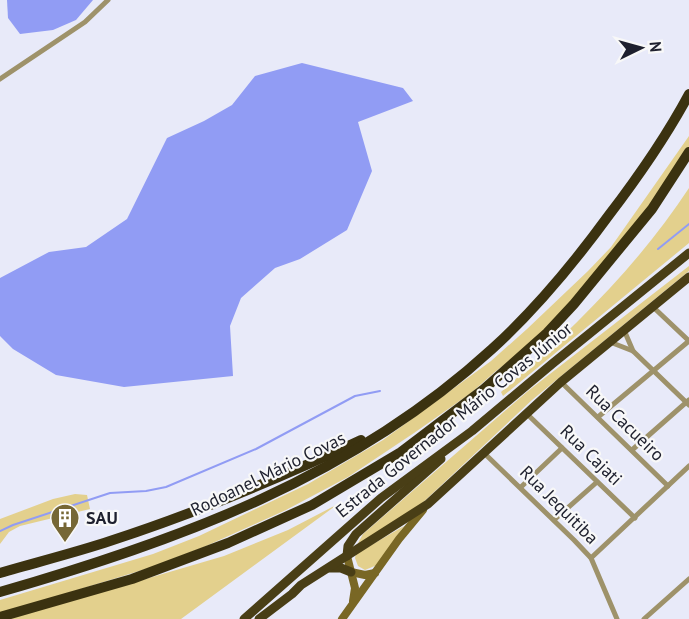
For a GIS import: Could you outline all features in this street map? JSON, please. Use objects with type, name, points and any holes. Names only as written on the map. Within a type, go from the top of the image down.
[{"type":"highway","name":"Rodoanel Mário Covas","points":[[0,592],[132,552],[211,522],[319,471],[399,422],[492,350],[532,310],[586,246],[638,177],[689,94]]},
{"type":"highway","points":[[0,617],[132,579],[228,543],[312,505],[401,452],[484,389],[547,333],[574,304],[652,209],[689,152]]},
{"type":"highway","name":"Estrada Governador Mário Covas Júnior","points":[[244,619],[374,503],[441,452],[472,432],[689,253]]},
{"type":"highway","name":"Estrada Governador Mário Covas Júnior","points":[[259,619],[301,585],[428,504],[561,382],[689,277]]},
{"type":"highway","points":[[0,573],[113,541],[211,505],[313,463],[399,422]]},
{"type":"highway","points":[[347,556],[348,546],[356,534],[472,432]]},
{"type":"highway","points":[[327,568],[341,568],[351,572]]},
{"type":"main road","points":[[342,619],[399,539],[428,504]]},
{"type":"main road","points":[[347,556],[355,588],[352,606]]},
{"type":"main road","points":[[351,572],[365,575],[375,573]]},
{"type":"street","points":[[0,79],[85,22],[108,0]]},
{"type":"street","points":[[598,417],[689,341],[652,306]]},
{"type":"street","points":[[624,330],[633,351]]},
{"type":"street","points":[[610,342],[633,351],[688,403],[632,450]]},
{"type":"street","name":"Rua Cacueiro","points":[[561,382],[668,486]]},
{"type":"street","name":"Rua Cajati","points":[[526,413],[635,518]]},
{"type":"street","points":[[521,487],[562,448]]},
{"type":"street","name":"Rua Jequitiba","points":[[484,453],[591,558],[617,619]]},
{"type":"street","points":[[591,558],[689,466]]},
{"type":"street","points":[[554,520],[597,482]]},
{"type":"street","points":[[644,619],[689,579]]},
{"type":"shaded area","points":[[689,136],[689,158],[632,239],[525,350],[471,393],[414,433],[348,477],[286,510],[204,547],[152,567],[0,614],[0,600],[153,554],[199,536],[308,484],[383,440],[491,361],[588,271],[611,247]]},
{"type":"shaded area","points":[[689,188],[689,243],[503,396],[501,392],[578,321],[626,271]]},
{"type":"shaded area","points":[[689,266],[689,271],[532,400],[417,508],[357,545],[363,534],[528,391]]},
{"type":"shaded area","points":[[75,494],[87,495],[90,509],[20,526],[9,532],[0,544],[0,519],[53,499]]},
{"type":"shaded area","points":[[338,504],[181,619],[9,619],[224,556],[288,530]]},
{"type":"shaded area","points":[[404,526],[377,565],[365,570],[358,566],[356,554]]},
{"type":"water","points":[[7,0],[93,0],[76,20],[53,30],[20,34],[8,18]]},
{"type":"water","points":[[302,63],[403,88],[413,101],[358,122],[372,171],[347,230],[300,259],[275,268],[241,298],[230,326],[233,376],[124,387],[56,375],[13,349],[0,336],[0,278],[49,252],[86,247],[127,219],[167,138],[232,105],[255,76]]},
{"type":"waterway","points":[[658,249],[689,224]]},
{"type":"waterway","points":[[0,531],[110,493],[146,491],[166,487],[256,449],[355,396],[380,391]]},
{"type":"place","name":"SAU","points":[[65,544]]}]
